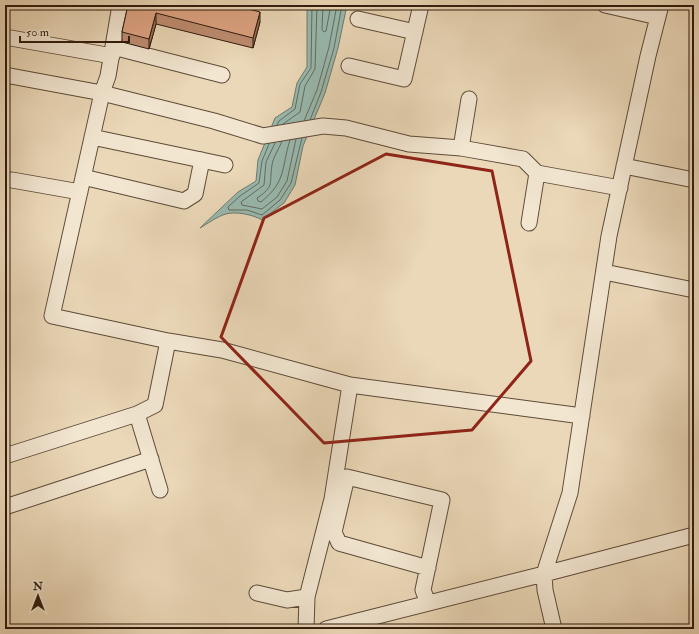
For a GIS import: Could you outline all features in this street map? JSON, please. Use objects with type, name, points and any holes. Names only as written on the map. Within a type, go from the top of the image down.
[{"type":"street","points":[[120,5],[108,76],[102,93],[52,316],[168,341],[222,350],[350,385],[582,416]]},
{"type":"street","points":[[349,66],[404,79],[421,5]]},
{"type":"street","points":[[554,629],[544,574],[570,493],[609,236],[648,56],[660,11],[605,5]]},
{"type":"street","points":[[358,19],[415,32]]},
{"type":"street","points":[[5,37],[112,52],[222,75]]},
{"type":"street","points":[[5,76],[102,93],[214,121],[263,136],[323,126],[346,128],[409,144],[461,148],[523,159],[537,173],[620,188]]},
{"type":"street","points":[[461,148],[469,99]]},
{"type":"street","points":[[92,137],[225,165]]},
{"type":"street","points":[[83,177],[184,201],[195,194],[202,160]]},
{"type":"street","points":[[624,166],[694,180]]},
{"type":"street","points":[[529,222],[537,173]]},
{"type":"street","points":[[12,180],[80,192]]},
{"type":"street","points":[[604,272],[694,290]]},
{"type":"street","points":[[5,456],[137,414],[155,405],[168,341]]},
{"type":"street","points":[[306,629],[307,596],[332,498],[350,385]]},
{"type":"street","points":[[137,414],[160,490]]},
{"type":"street","points":[[5,507],[151,459]]},
{"type":"street","points":[[428,568],[339,543],[334,532],[347,477],[442,500],[428,568],[423,590],[428,603]]},
{"type":"street","points":[[326,629],[694,535]]},
{"type":"street","points":[[257,593],[287,600],[307,596]]},
{"type":"highlighted area","points":[[386,154],[492,171],[531,361],[472,430],[324,443],[221,337],[264,218]]},
{"type":"water","points":[[308,5],[347,5],[338,48],[325,93],[303,146],[295,185],[284,203],[262,220],[245,214],[230,213],[220,216],[200,228],[238,192],[256,181],[258,160],[275,118],[292,107],[297,83],[307,67]]},
{"type":"building","points":[[128,5],[233,5],[260,12],[253,38],[156,13],[149,39],[122,32]]}]
